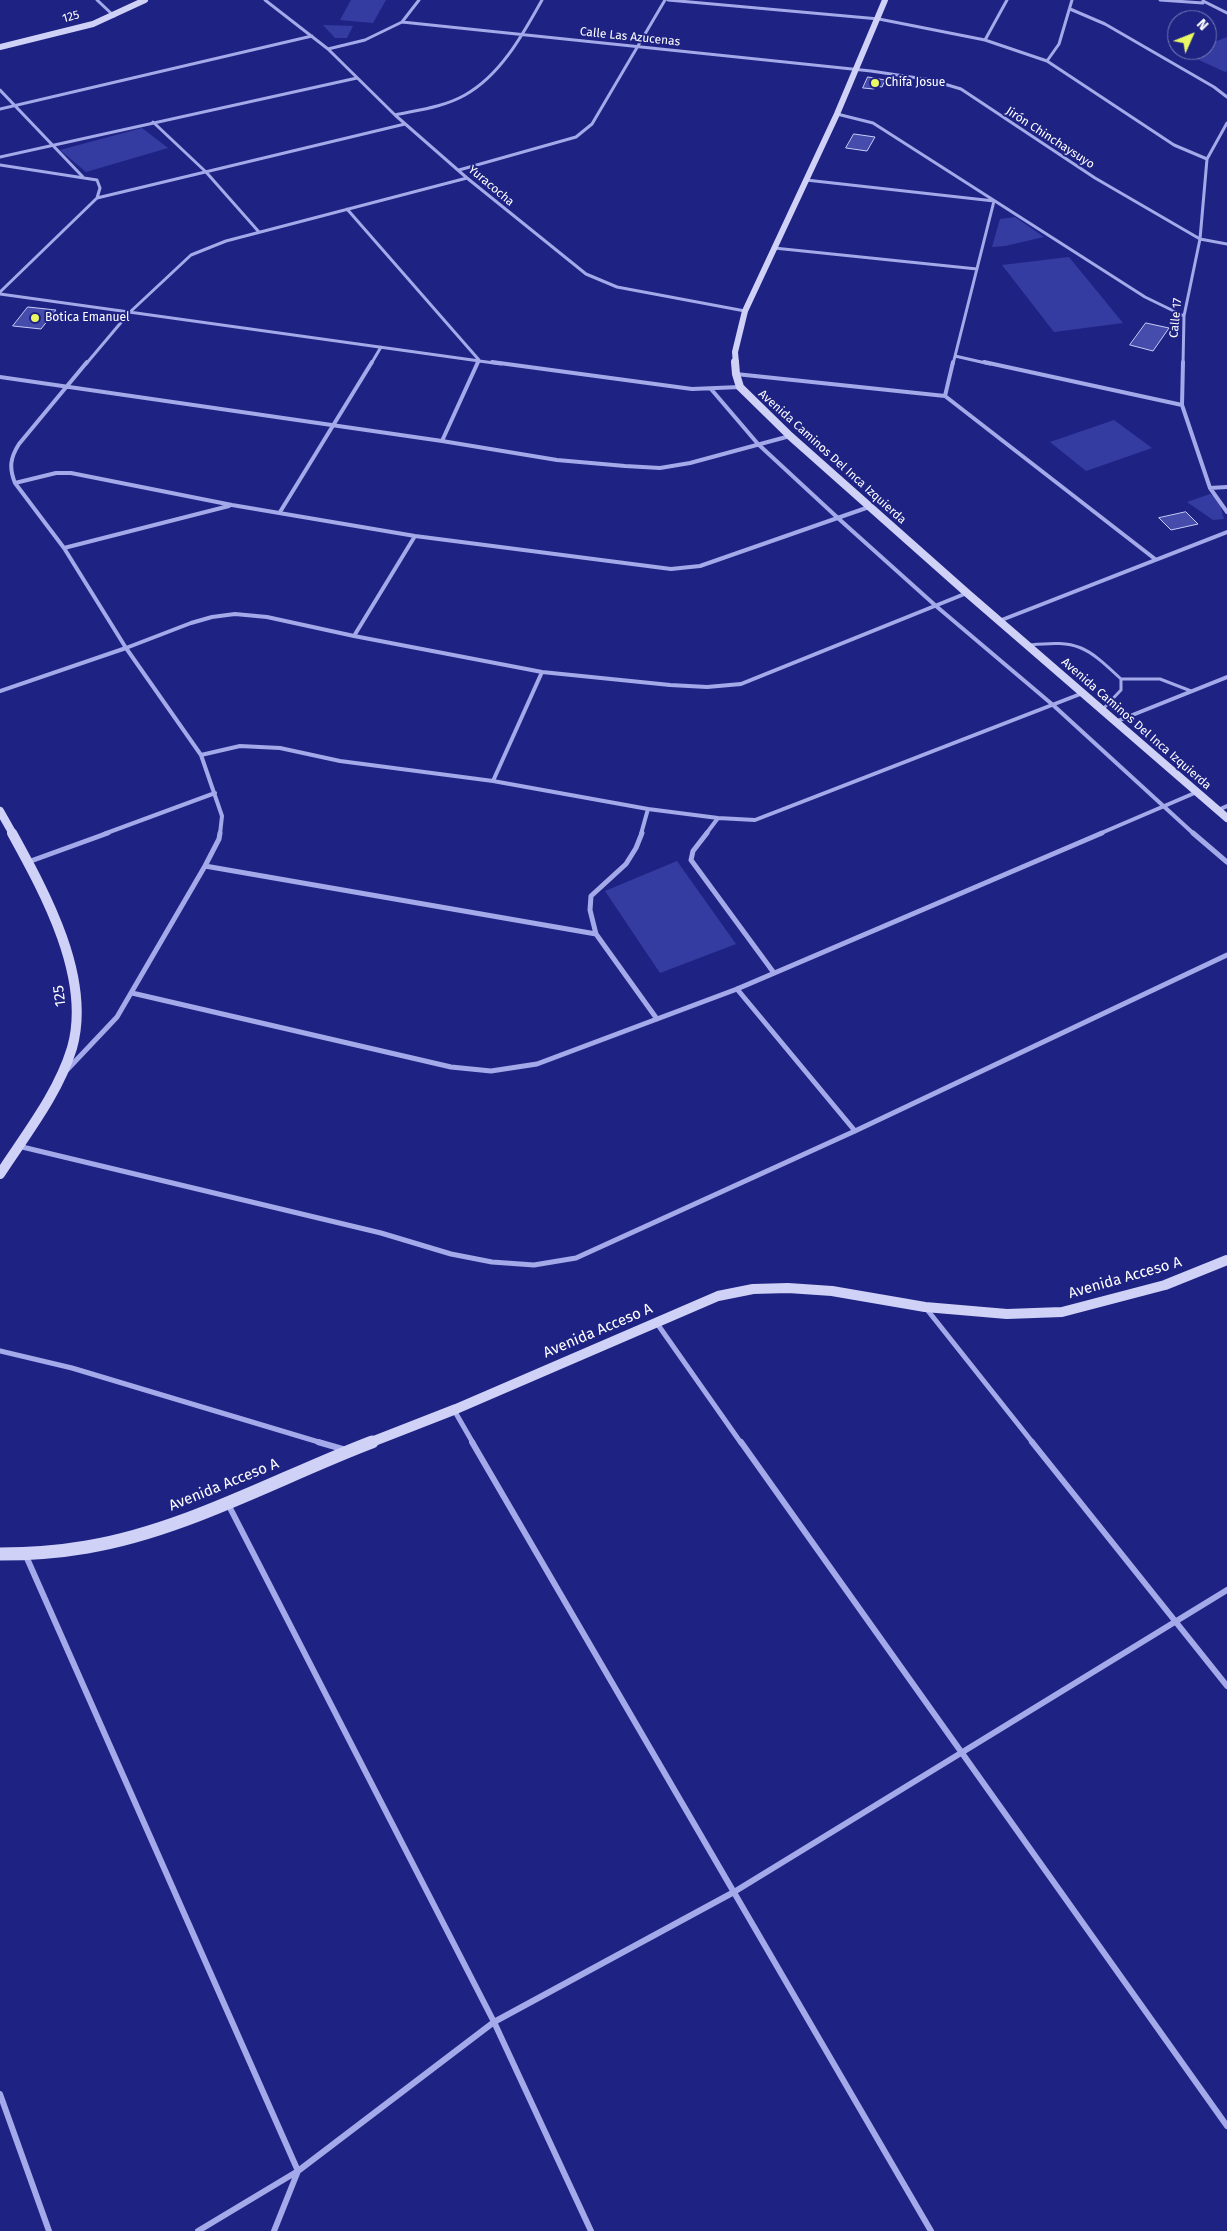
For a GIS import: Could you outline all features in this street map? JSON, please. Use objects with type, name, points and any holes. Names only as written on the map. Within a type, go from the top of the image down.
[{"type":"main road","name":"125","points":[[0,47],[76,29],[114,16],[145,0]]},
{"type":"main road","name":"Avenida Caminos Del Inca Izquierda","points":[[885,0],[879,19],[837,114],[745,311],[735,352],[736,374],[740,387],[790,436],[869,507],[1227,818]]},
{"type":"main road","name":"125","points":[[0,811],[28,862],[58,926],[71,970],[77,1000],[77,1030],[61,1076],[0,1174]]},
{"type":"main road","name":"Avenida Acceso A","points":[[0,1554],[26,1556],[77,1548],[122,1538],[170,1524],[227,1502],[348,1450],[454,1410],[718,1296],[752,1289],[788,1288],[832,1291],[925,1307],[1006,1314],[1062,1312],[1165,1285],[1227,1260]]},
{"type":"street","points":[[97,0],[114,16]]},
{"type":"street","name":"Yuracocha","points":[[265,0],[328,49],[395,115],[467,178],[558,253],[594,278],[617,287],[745,311]]},
{"type":"street","points":[[328,49],[365,40],[402,22],[419,0]]},
{"type":"street","points":[[395,115],[436,106],[470,92],[486,79],[523,35],[542,0]]},
{"type":"street","points":[[459,170],[576,137],[592,124],[667,0],[879,19],[985,40],[1047,61],[1174,145],[1207,159]]},
{"type":"street","points":[[985,40],[1007,0]]},
{"type":"street","points":[[1047,61],[1059,44],[1072,0]]},
{"type":"street","points":[[1160,0],[1183,3],[1203,1],[1227,13]]},
{"type":"street","points":[[1070,9],[1105,24],[1227,96]]},
{"type":"street","name":"Calle Las Azucenas","points":[[402,22],[856,71]]},
{"type":"street","points":[[0,109],[312,36]]},
{"type":"street","name":"Jirón Chinchaysuyo","points":[[856,71],[872,71],[931,80],[960,90],[1096,178],[1200,239],[1227,244]]},
{"type":"street","points":[[0,157],[357,78]]},
{"type":"street","points":[[0,90],[83,177]]},
{"type":"street","points":[[837,114],[847,114],[873,123],[1145,297],[1184,316]]},
{"type":"street","points":[[153,122],[206,172],[259,232]]},
{"type":"street","name":"Calle 17","points":[[1227,123],[1207,159],[1200,239],[1184,316],[1182,404],[1210,488],[1227,512]]},
{"type":"street","points":[[97,198],[405,124]]},
{"type":"street","points":[[0,165],[97,180],[100,188],[97,198],[0,293]]},
{"type":"street","points":[[61,1076],[117,1017],[132,993],[219,839],[222,816],[201,755],[126,648],[64,548],[15,483],[10,471],[11,456],[129,313],[191,256],[213,246],[259,232],[467,178]]},
{"type":"street","points":[[806,180],[994,201]]},
{"type":"street","points":[[944,396],[994,201]]},
{"type":"street","points":[[347,209],[479,360]]},
{"type":"street","points":[[774,248],[977,268]]},
{"type":"street","points":[[0,293],[129,313],[640,383],[692,389],[740,387]]},
{"type":"street","points":[[280,512],[333,427],[380,346]]},
{"type":"street","points":[[955,356],[1182,404]]},
{"type":"street","points":[[442,441],[479,360]]},
{"type":"street","points":[[736,374],[944,396],[1155,559]]},
{"type":"street","points":[[0,377],[333,427],[442,441],[557,460],[660,468],[690,463],[790,436]]},
{"type":"street","points":[[711,389],[758,444],[839,519],[936,606],[1053,705],[1163,807],[1227,862]]},
{"type":"street","points":[[15,483],[56,473],[71,473],[232,505],[415,536],[671,569],[700,566],[869,507]]},
{"type":"street","points":[[1210,488],[1227,487]]},
{"type":"street","points":[[64,548],[232,505]]},
{"type":"street","points":[[999,621],[1227,532]]},
{"type":"street","points":[[354,636],[415,536]]},
{"type":"street","points":[[0,691],[126,648],[191,623],[235,614],[267,617],[354,636],[542,672],[670,685],[706,687],[741,684],[967,593]]},
{"type":"street","points":[[493,781],[542,672]]},
{"type":"street","points":[[1115,722],[1227,677]]},
{"type":"street","points":[[201,755],[240,746],[280,748],[340,761],[493,781],[648,809],[718,818],[755,820],[1083,694]]},
{"type":"street","points":[[132,993],[410,1060],[491,1071],[537,1064],[737,989],[1197,792]]},
{"type":"street","points":[[28,862],[215,793]]},
{"type":"street","points":[[1218,810],[1227,806]]},
{"type":"street","points":[[648,809],[642,838],[631,859],[612,879],[591,896],[590,905],[596,934],[657,1019]]},
{"type":"street","points":[[718,818],[692,851],[691,860],[774,973]]},
{"type":"street","points":[[205,866],[596,934]]},
{"type":"street","points":[[18,1146],[381,1233],[451,1254],[492,1262],[534,1265],[576,1258],[855,1131],[1227,955]]},
{"type":"street","points":[[737,989],[855,1131]]},
{"type":"street","points":[[925,1307],[1174,1622],[1227,1686]]},
{"type":"street","points":[[656,1322],[1227,2126]]},
{"type":"street","points":[[0,1351],[72,1368],[348,1450]]},
{"type":"street","points":[[454,1410],[931,2231]]},
{"type":"street","points":[[227,1502],[494,2022],[591,2231]]},
{"type":"street","points":[[26,1556],[298,2171],[274,2231]]},
{"type":"street","points":[[198,2231],[298,2171],[494,2022],[734,1892],[1227,1590]]},
{"type":"street","points":[[0,2094],[49,2231]]},
{"type":"lane","points":[[1028,646],[1063,642],[1074,643],[1095,654],[1121,679],[1160,679],[1191,691]]},
{"type":"lane","points":[[1102,710],[1121,690],[1121,679]]},
{"type":"shaded area","points":[[351,0],[386,0],[373,23],[340,20]]},
{"type":"shaded area","points":[[323,25],[353,26],[347,38],[335,38]]},
{"type":"shaded area","points":[[1227,37],[1227,71],[1225,72],[1199,60],[1217,60],[1217,41]]},
{"type":"shaded area","points":[[142,128],[168,148],[86,172],[60,150]]},
{"type":"shaded area","points":[[1015,217],[1044,237],[992,247],[1000,219]]},
{"type":"shaded area","points":[[1069,257],[1123,323],[1054,332],[1002,265]]},
{"type":"shaded area","points":[[1114,420],[1152,448],[1086,471],[1050,442]]},
{"type":"shaded area","points":[[1210,494],[1218,497],[1224,519],[1213,520],[1187,502]]},
{"type":"shaded area","points":[[677,861],[736,944],[660,973],[605,891]]},
{"type":"building","name":"Chifa Josue","points":[[868,77],[885,80],[882,87],[876,86],[874,89],[863,88]]},
{"type":"building","points":[[854,134],[875,137],[867,151],[846,148]]},
{"type":"building","name":"Botica Emanuel","points":[[28,307],[56,310],[41,329],[13,326]]},
{"type":"building","points":[[1146,323],[1169,328],[1153,351],[1130,345]]},
{"type":"building","points":[[1186,512],[1198,524],[1171,530],[1159,518]]},
{"type":"place","name":"Chifa Josue","points":[[875,83]]},
{"type":"place","name":"Botica Emanuel","points":[[35,318]]}]
